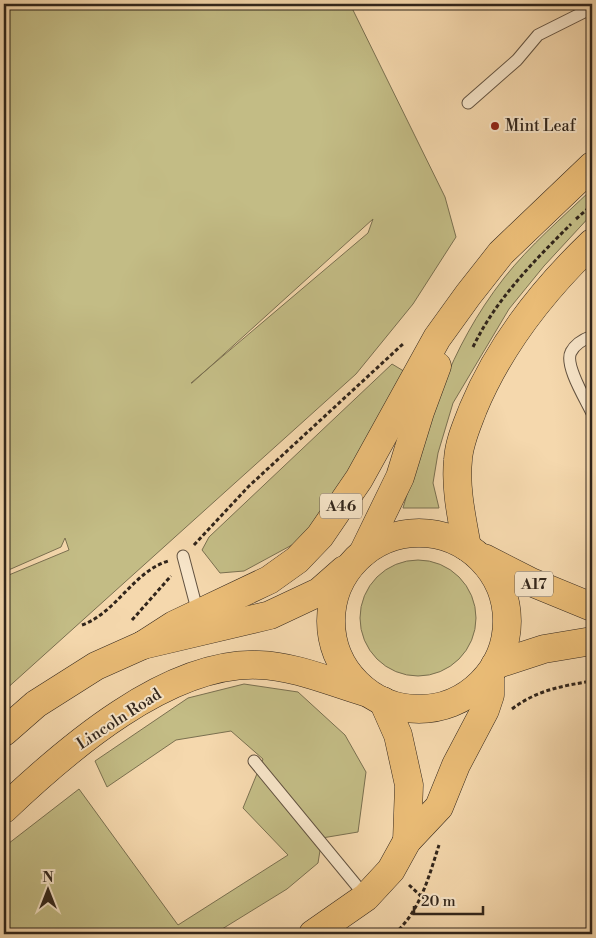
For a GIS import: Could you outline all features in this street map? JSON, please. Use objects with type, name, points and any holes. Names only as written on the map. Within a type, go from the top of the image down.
[{"type":"highway","name":"A46","points":[[4,732],[36,704],[96,666],[143,645],[174,626],[269,580],[297,560],[320,536],[359,479],[437,338],[500,252],[592,166]]},
{"type":"highway","points":[[473,551],[458,490],[458,460],[464,432],[491,371],[520,324],[559,275],[592,243]]},
{"type":"highway","name":"A46","points":[[143,645],[270,615],[319,592],[359,557],[400,477],[432,378],[468,295]]},
{"type":"highway","points":[[314,934],[366,897],[392,870],[407,841],[440,807],[460,757],[486,710],[493,669],[505,639],[507,612],[498,581],[473,551],[444,536],[410,533],[385,540],[359,557],[344,574],[335,594],[331,630],[336,652],[343,666],[353,679],[376,697],[409,708],[438,707],[465,696],[493,669],[544,649],[592,641]]},
{"type":"highway","name":"A17","points":[[473,551],[538,586],[592,607]]},
{"type":"highway","name":"Lincoln Road","points":[[4,809],[45,770],[112,720],[177,682],[205,672],[258,664],[291,668],[376,697]]},
{"type":"highway","points":[[376,697],[398,735],[409,785],[407,841]]},
{"type":"lane","points":[[468,103],[517,60],[538,35],[592,8]]},
{"type":"lane","points":[[592,336],[575,346],[570,353],[570,362],[592,413]]},
{"type":"lane","points":[[183,556],[198,615]]},
{"type":"lane","points":[[254,761],[366,897]]},
{"type":"path","points":[[471,352],[499,304],[528,267],[592,205]]},
{"type":"path","points":[[132,620],[157,594],[183,556],[248,487],[409,338]]},
{"type":"path","points":[[393,354],[421,366]]},
{"type":"path","points":[[82,625],[95,620],[154,566],[183,556]]},
{"type":"shaded area","points":[[4,4],[350,4],[445,197],[456,237],[413,304],[356,374],[4,691],[4,577],[69,550],[65,538],[61,547],[4,572]],"holes":[[[373,219],[368,233],[206,370]]]},
{"type":"shaded area","points":[[592,189],[592,214],[544,266],[509,309],[453,403],[438,453],[433,483],[439,508],[403,508],[431,416],[454,360],[468,332],[504,278],[524,254]]},
{"type":"shaded area","points":[[392,364],[407,373],[342,485],[303,539],[244,571],[220,573],[202,550],[209,537]]},
{"type":"shaded area","points":[[418,560],[440,564],[459,577],[472,596],[476,618],[472,640],[459,659],[440,672],[418,676],[396,672],[377,659],[364,640],[360,618],[364,596],[377,577],[396,564]]},
{"type":"shaded area","points":[[244,684],[298,692],[345,735],[366,772],[358,832],[322,838],[318,863],[287,889],[214,934],[4,934],[4,847],[79,789],[178,925],[288,855],[243,808],[263,759],[231,731],[176,740],[107,787],[95,761],[188,698]]},
{"type":"place","name":"Mint Leaf","points":[[495,126]]}]
